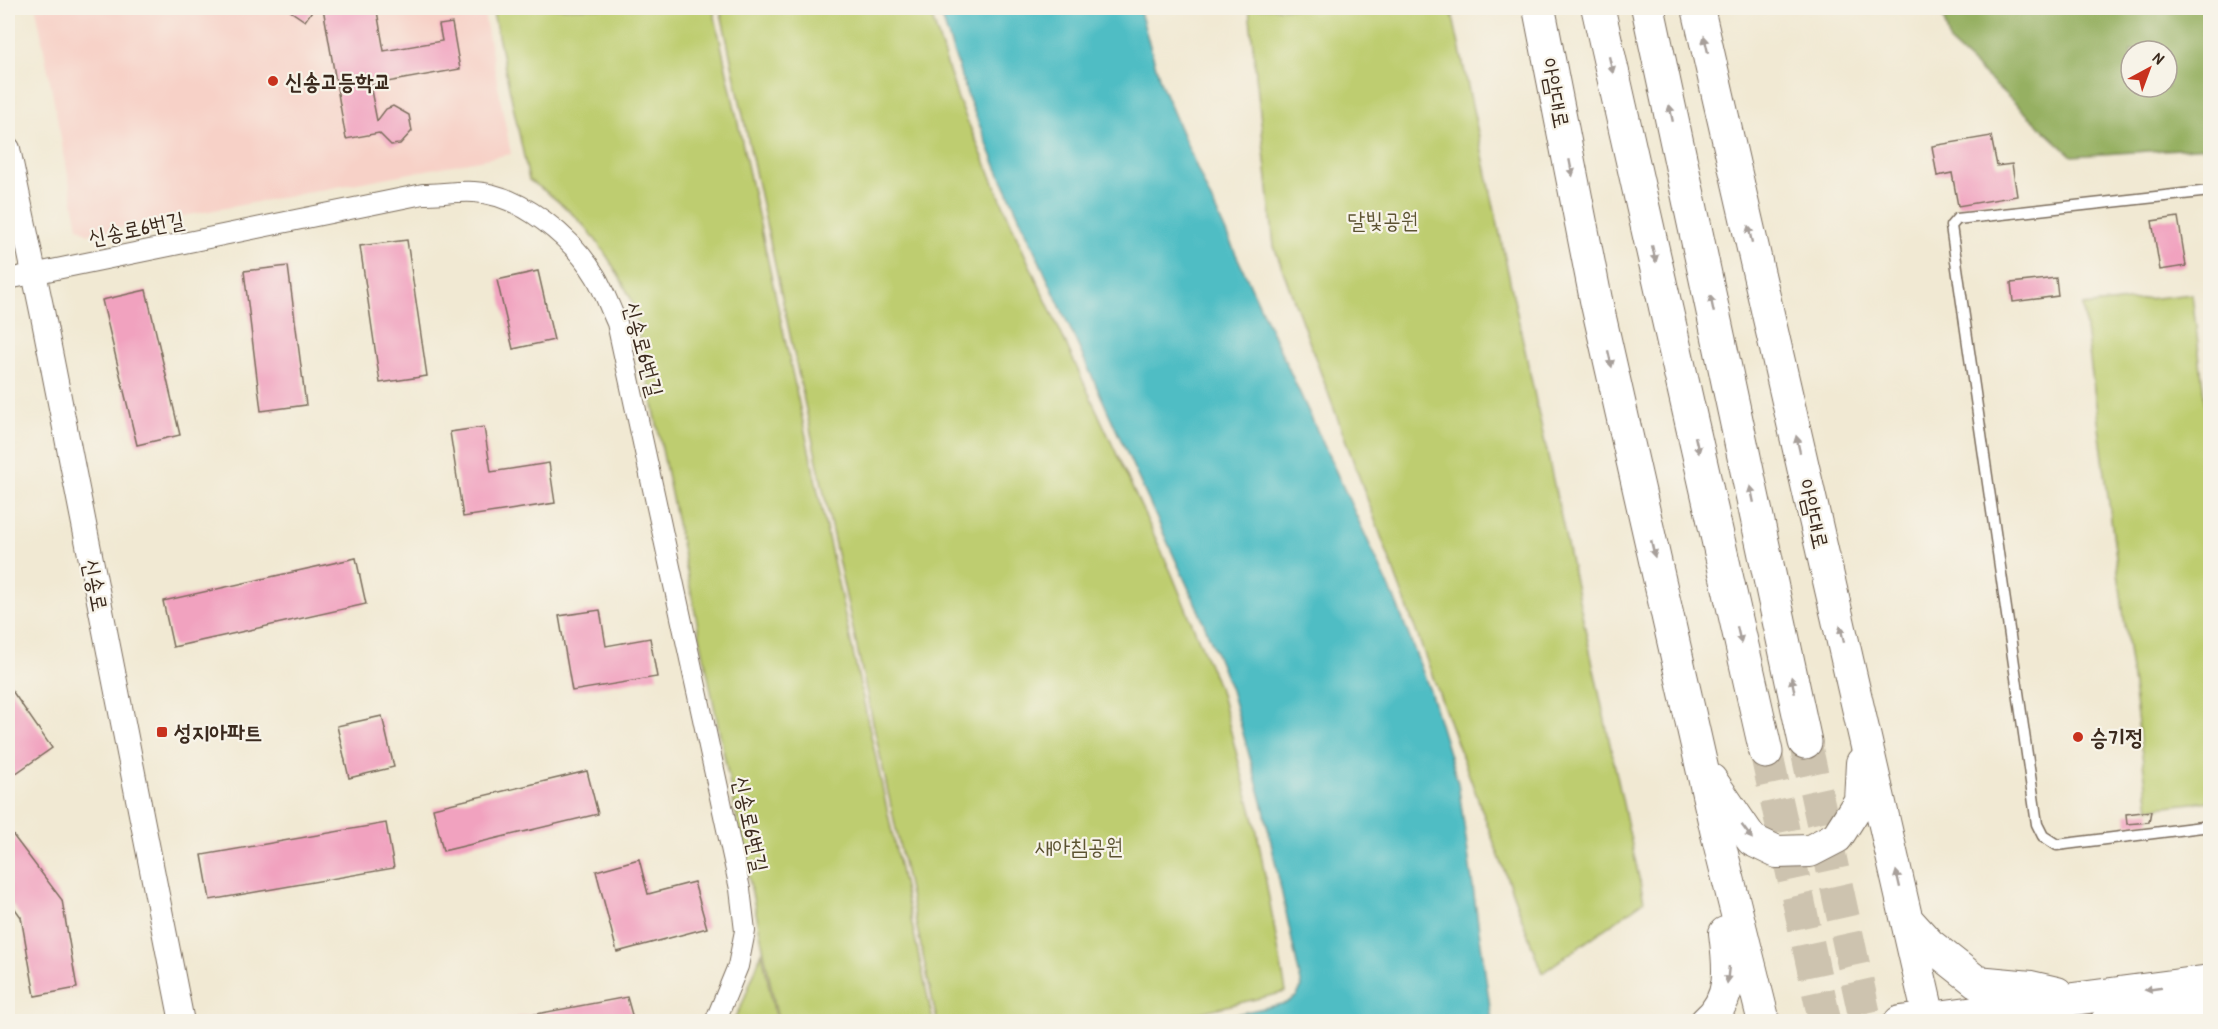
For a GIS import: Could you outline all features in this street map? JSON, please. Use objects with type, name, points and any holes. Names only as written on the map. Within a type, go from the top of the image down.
[{"type":"highway","points":[[1598,8],[1766,752]]},
{"type":"highway","points":[[1648,8],[1805,742]]},
{"type":"main road","name":"아암대로","points":[[1539,8],[1596,300],[1717,834],[1764,1022]]},
{"type":"main road","name":"아암대로","points":[[1698,8],[1908,921],[1920,1020]]},
{"type":"main road","points":[[1702,767],[1752,840],[1777,852],[1810,851],[1837,837],[1860,801],[1864,732]]},
{"type":"main road","points":[[1706,1022],[1714,1015],[1722,1002],[1730,975],[1717,834]]},
{"type":"main road","points":[[1908,921],[1929,944],[1977,982],[2031,987],[2081,999]]},
{"type":"main road","points":[[1920,1020],[2211,981]]},
{"type":"main road","points":[[2104,1022],[2211,1007]]},
{"type":"street","name":"신송로","points":[[8,149],[182,1022]]},
{"type":"street","name":"신송로6번길","points":[[8,279],[423,194],[476,192],[514,203],[544,221],[571,243],[596,277],[617,323],[740,889],[745,931],[738,966],[715,1022]]},
{"type":"lane","points":[[2211,191],[1956,219],[1951,226],[2037,824],[2043,836],[2056,844],[2211,826]]},
{"type":"shaded area","name":"신송고등학교","points":[[36,8],[483,8],[511,154],[88,234],[78,227]]},
{"type":"green space","points":[[492,8],[713,8],[933,1021],[778,1021],[632,301],[612,263],[590,233],[564,206],[529,180]]},
{"type":"green space","name":"새아침공원","points":[[720,8],[929,8],[958,99],[1020,244],[1171,572],[1221,694],[1257,832],[1286,992],[1163,1021],[937,1021]]},
{"type":"green space","name":"달빛공원","points":[[1249,8],[1451,8],[1644,901],[1542,973],[1274,246]]},
{"type":"green space","points":[[1941,8],[2210,8],[2210,147],[2072,156],[1950,43]]},
{"type":"green space","points":[[2192,294],[2210,446],[2210,801],[2149,808],[2083,306]]},
{"type":"green space","points":[[762,952],[776,1021],[733,1021],[743,1002]]},
{"type":"water","points":[[939,8],[1139,8],[1161,84],[1206,189],[1396,602],[1430,691],[1458,783],[1492,1021],[1206,1021],[1286,1003],[1296,997],[1302,987],[1263,805],[1231,690],[1198,609],[997,168],[968,97]]},
{"type":"building","points":[[286,8],[314,8],[305,21]]},
{"type":"building","points":[[323,8],[369,8],[369,12],[377,11],[384,51],[442,41],[439,25],[452,23],[460,69],[370,85],[377,121],[386,109],[393,106],[409,115],[412,131],[400,144],[391,145],[379,133],[346,139]]},
{"type":"building","points":[[1991,136],[1997,166],[2012,164],[2017,196],[1958,206],[1952,173],[1937,176],[1932,146]]},
{"type":"building","points":[[2178,217],[2186,266],[2160,270],[2152,221]]},
{"type":"building","points":[[407,240],[427,376],[380,383],[360,246]]},
{"type":"building","points":[[288,266],[306,405],[261,411],[244,271]]},
{"type":"building","points":[[538,271],[554,340],[513,349],[497,280]]},
{"type":"building","points":[[2056,278],[2058,296],[2013,302],[2011,283]]},
{"type":"building","points":[[146,290],[180,435],[137,445],[102,300]]},
{"type":"building","points":[[484,427],[491,472],[549,463],[555,503],[463,517],[450,432]]},
{"type":"building","points":[[356,558],[366,604],[173,647],[163,601]]},
{"type":"building","points":[[600,610],[606,646],[650,638],[657,677],[572,691],[559,616]]},
{"type":"building","points":[[8,685],[52,748],[12,776],[8,770]]},
{"type":"building","points":[[382,716],[394,767],[349,778],[337,726]]},
{"type":"building","points":[[587,771],[598,814],[443,851],[433,808]]},
{"type":"building","points":[[2151,811],[2149,822],[2127,824],[2126,814]]},
{"type":"building","points":[[386,823],[394,868],[210,900],[202,855]]},
{"type":"building","points":[[9,830],[62,900],[77,988],[35,996],[21,917],[8,899]]},
{"type":"building","points":[[639,859],[648,894],[694,882],[707,928],[617,952],[596,871]]},
{"type":"building","points":[[627,997],[634,1022],[504,1022],[504,1020]]},
{"type":"tunnel","points":[[1805,742],[1866,1022]]},
{"type":"tunnel","points":[[1766,752],[1825,1022]]},
{"type":"place","name":"신송고등학교","points":[[273,81]]},
{"type":"place","name":"성지아파트","points":[[162,732]]},
{"type":"place","name":"승기정","points":[[2078,737]]}]
